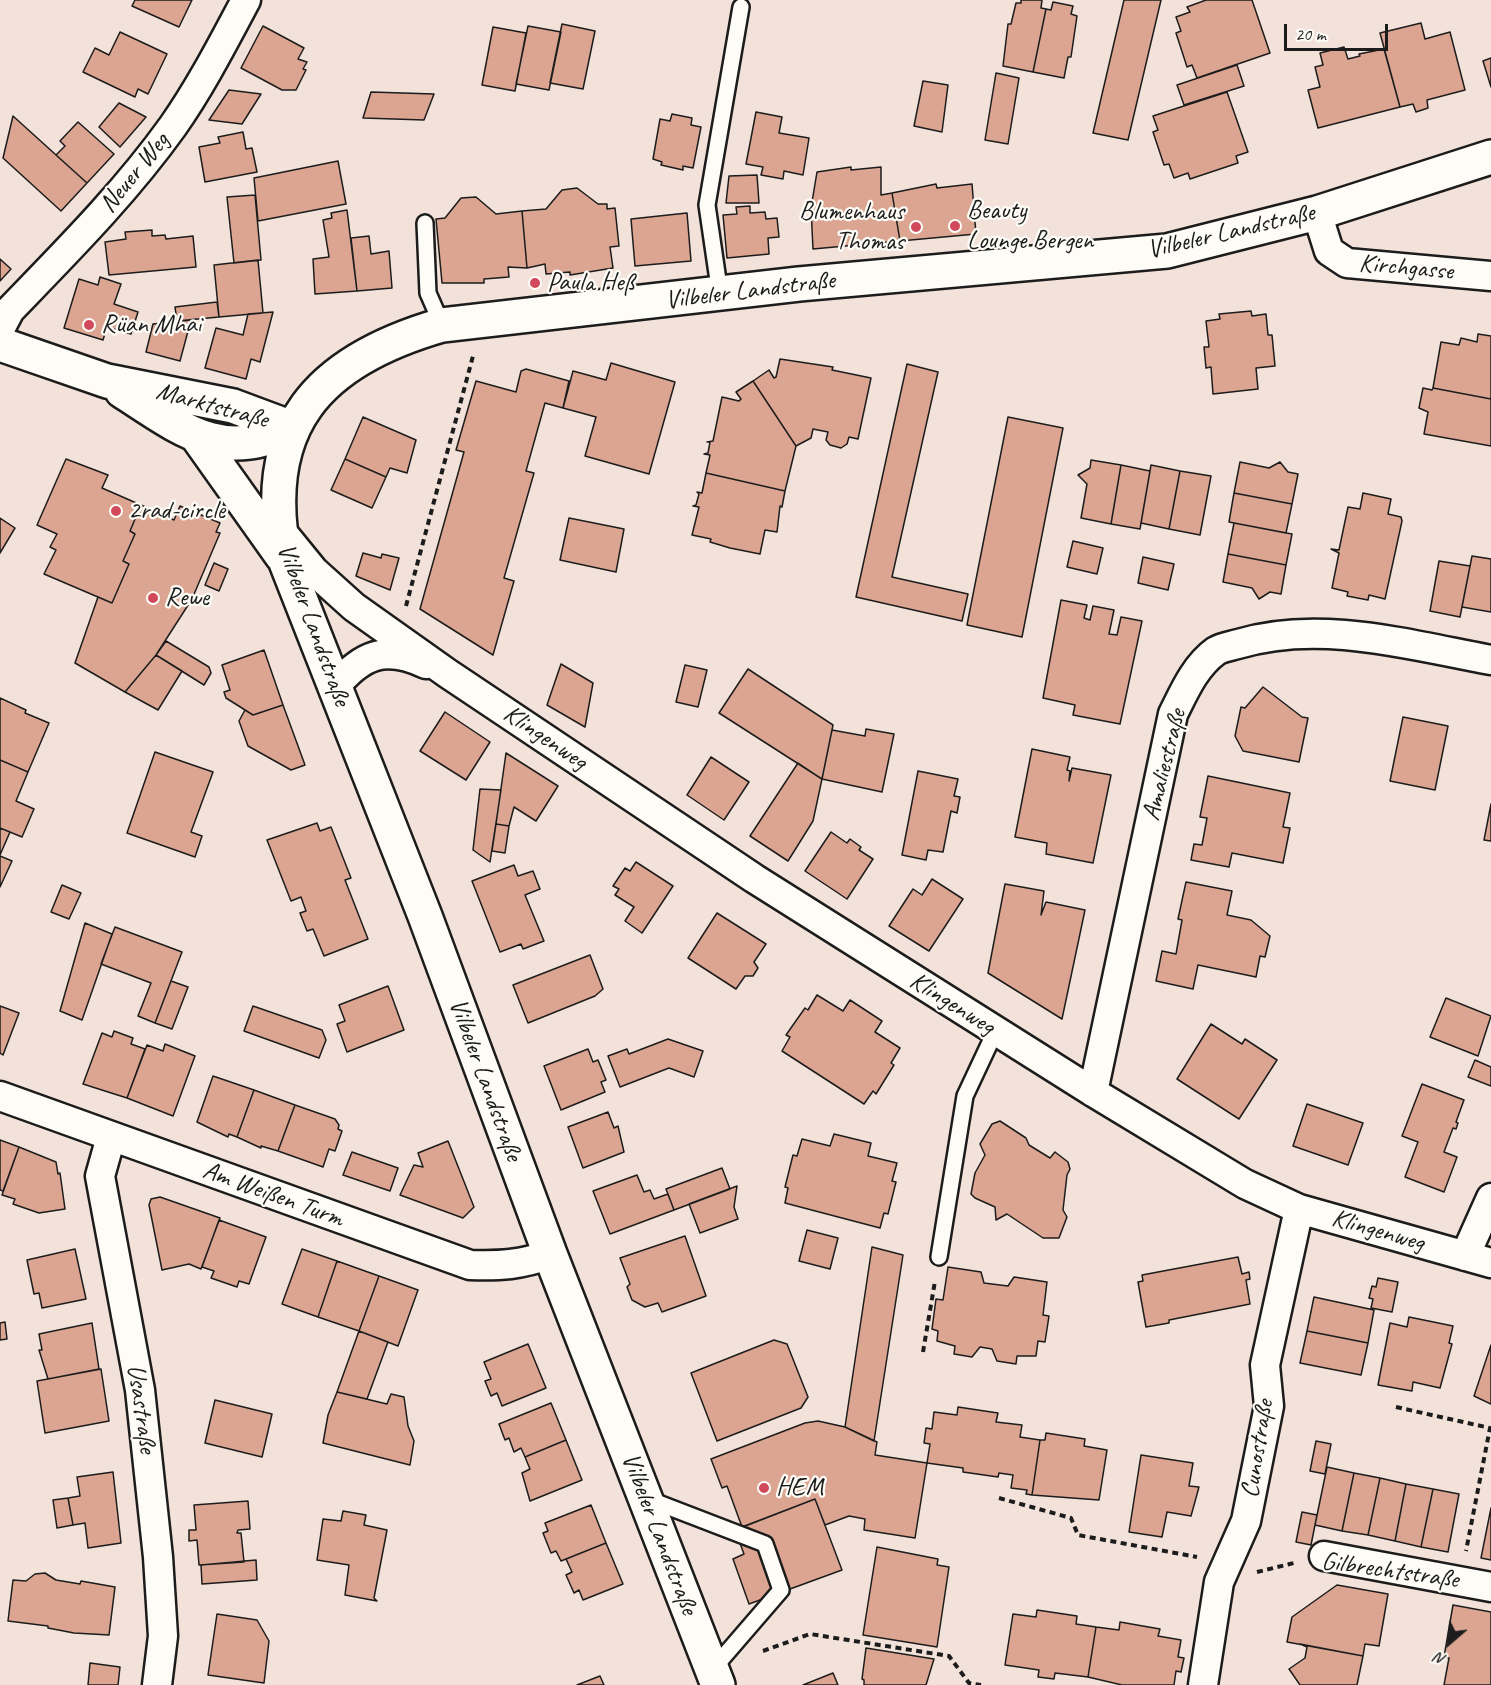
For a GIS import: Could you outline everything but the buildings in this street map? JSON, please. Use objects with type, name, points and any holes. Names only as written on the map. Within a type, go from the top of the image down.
[{"type":"main road","name":"Vilbeler Landstraße","points":[[715,1677],[550,1254],[425,916],[285,560],[279,528],[280,465],[292,428],[323,387],[350,366],[387,345],[413,334],[442,326],[799,284],[1167,251],[1317,213],[1491,157]]},
{"type":"main road","name":"Marktstraße","points":[[0,344],[107,381],[232,406],[292,428]]},
{"type":"main road","name":"Marktstraße","points":[[107,381],[196,435],[220,443],[255,444],[292,428]]},
{"type":"main road","points":[[196,435],[285,560]]},
{"type":"street","name":"Neuer Weg","points":[[0,328],[10,310],[118,197],[173,126],[204,77],[246,0]]},
{"type":"street","name":"Kirchgasse","points":[[1317,213],[1329,251],[1347,263],[1491,276]]},
{"type":"street","name":"Klingenweg","points":[[279,528],[314,571],[354,607],[447,673],[754,879],[1093,1092],[1245,1184],[1299,1209],[1478,1259]]},
{"type":"street","name":"Amaliestraße","points":[[1093,1092],[1173,714],[1202,664],[1218,650],[1258,638],[1292,633],[1388,642],[1491,660]]},
{"type":"street","name":"Klingenweg","points":[[334,687],[352,667],[365,659],[382,655],[408,656],[447,673]]},
{"type":"street","name":"Am Weißen Turm","points":[[0,1096],[470,1265],[502,1267],[528,1262],[550,1254]]},
{"type":"street","name":"Usastraße","points":[[111,1137],[100,1176],[141,1402],[158,1557],[162,1625],[157,1685]]},
{"type":"street","points":[[1478,1259],[1491,1198]]},
{"type":"street","name":"Cunostraße","points":[[1203,1685],[1223,1572],[1246,1521],[1269,1406],[1265,1365],[1299,1209]]},
{"type":"street","name":"Gilbrechtstraße","points":[[1324,1556],[1491,1587]]},
{"type":"lane","points":[[720,294],[707,205],[741,7]]},
{"type":"lane","points":[[425,223],[428,292],[442,326]]},
{"type":"lane","points":[[938,1263],[965,1096],[995,1032]]},
{"type":"lane","points":[[644,1497],[765,1544],[781,1590],[715,1677]]},
{"type":"path","points":[[406,607],[464,394]]},
{"type":"path","points":[[922,1352],[938,1263]]},
{"type":"path","points":[[1396,1407],[1491,1428],[1460,1581]]},
{"type":"path","points":[[999,1498],[1071,1518],[1078,1535],[1223,1572]]},
{"type":"path","name":"Gilbrechtstraße","points":[[1223,1572],[1324,1556]]},
{"type":"path","points":[[715,1677],[810,1634],[949,1656],[969,1683],[981,1685]]},
{"type":"place","name":"Beauty Lounge Bergen","points":[[955,226]]},
{"type":"place","name":"Blumenhaus Thomas","points":[[916,227]]},
{"type":"place","name":"Paula Heß","points":[[535,283]]},
{"type":"place","name":"Rüan Mhai","points":[[89,325]]},
{"type":"place","name":"2rad-circle","points":[[116,511]]},
{"type":"place","name":"Rewe","points":[[153,598]]},
{"type":"place","name":"HEM","points":[[764,1488]]}]
